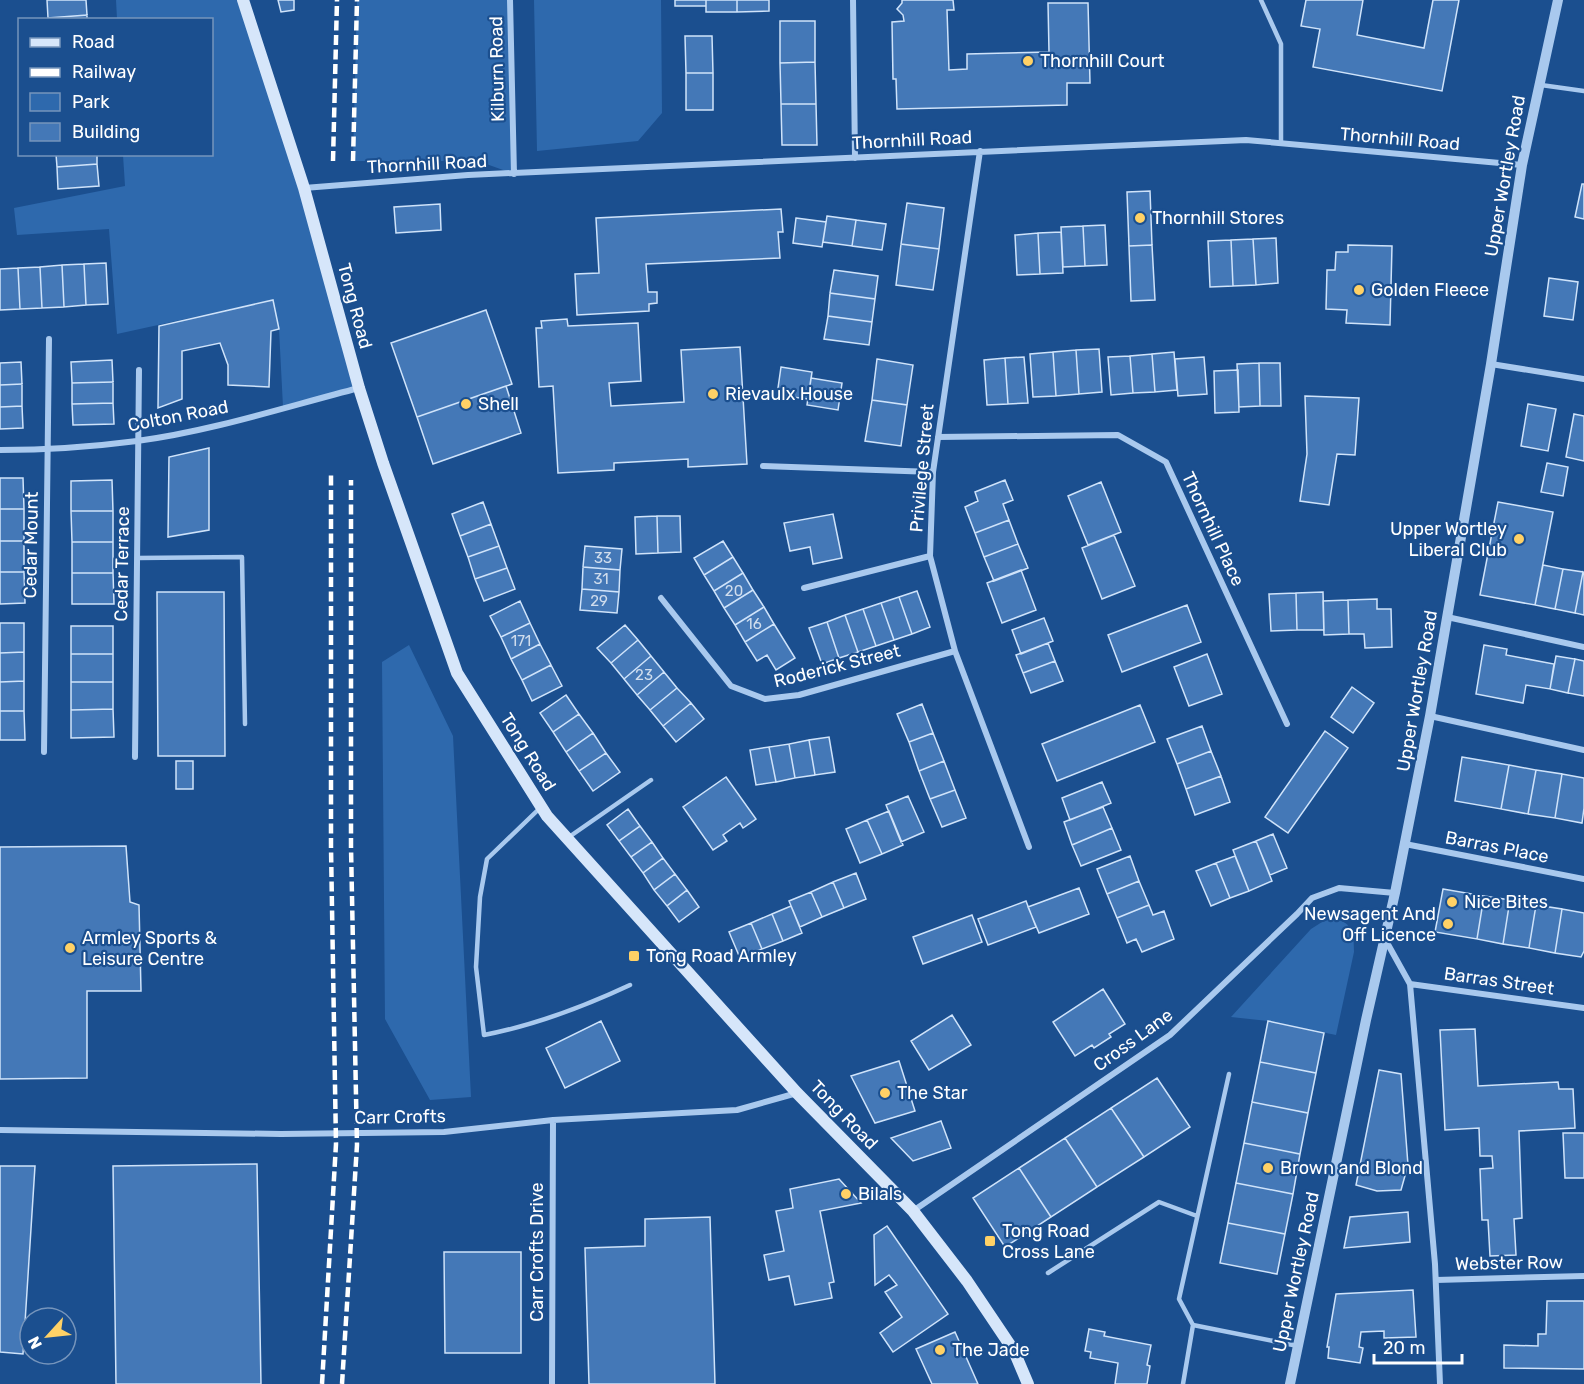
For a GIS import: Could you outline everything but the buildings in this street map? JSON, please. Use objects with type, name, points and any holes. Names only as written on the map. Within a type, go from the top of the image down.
[{"type":"main road","name":"Tong Road","points":[[243,0],[304,188],[359,388],[383,464],[457,673],[541,807],[567,838],[797,1094],[913,1211],[967,1281],[1014,1351],[1028,1384]]},
{"type":"street","name":"Kilburn Road","points":[[510,0],[514,174]]},
{"type":"street","points":[[853,0],[855,158]]},
{"type":"street","name":"Upper Wortley Road","points":[[1290,1384],[1395,893],[1430,716],[1491,364],[1522,165],[1558,0]]},
{"type":"street","name":"Thornhill Road","points":[[304,188],[390,180],[1246,140],[1522,165]]},
{"type":"street","name":"Privilege Street","points":[[980,151],[933,471],[930,556],[955,651],[1029,847]]},
{"type":"street","name":"Cedar Mount","points":[[44,752],[49,339]]},
{"type":"street","points":[[1491,364],[1584,379]]},
{"type":"street","name":"Cedar Terrace","points":[[135,757],[139,370]]},
{"type":"street","name":"Colton Road","points":[[0,450],[48,450],[138,441],[214,426],[359,388]]},
{"type":"street","name":"Thornhill Place","points":[[938,437],[1118,435],[1166,462],[1287,724]]},
{"type":"street","points":[[763,466],[933,471]]},
{"type":"street","points":[[804,588],[930,556]]},
{"type":"street","name":"Roderick Street","points":[[661,598],[731,686],[765,699],[799,695],[955,651]]},
{"type":"street","points":[[1447,618],[1584,646]]},
{"type":"street","points":[[1430,716],[1584,750]]},
{"type":"street","name":"Barras Place","points":[[1405,844],[1584,879]]},
{"type":"street","name":"Cross Lane","points":[[913,1211],[1170,1035],[1312,898],[1339,888],[1395,893]]},
{"type":"street","points":[[1384,939],[1410,984],[1436,1280],[1440,1384]]},
{"type":"street","name":"Barras Street","points":[[1410,984],[1584,1008]]},
{"type":"street","name":"Carr Crofts","points":[[0,1130],[281,1134],[444,1132],[552,1120],[738,1110],[797,1094]]},
{"type":"street","name":"Carr Crofts Drive","points":[[552,1120],[552,1384]]},
{"type":"street","name":"Webster Row","points":[[1436,1280],[1584,1276]]},
{"type":"lane","points":[[1261,0],[1281,44],[1281,143]]},
{"type":"lane","points":[[1539,84],[1584,91]]},
{"type":"lane","points":[[137,558],[242,557],[245,724]]},
{"type":"lane","points":[[567,838],[651,780]]},
{"type":"lane","points":[[541,807],[488,859],[480,897],[476,967],[484,1035],[541,1022],[583,1007],[630,985]]},
{"type":"lane","points":[[1184,1384],[1193,1325],[1179,1299],[1229,1074]]},
{"type":"lane","points":[[1048,1273],[1159,1202],[1197,1216]]},
{"type":"lane","points":[[1193,1325],[1298,1346]]},
{"type":"green space","points":[[116,0],[243,0],[359,388],[283,407],[279,329],[272,300],[117,334],[109,229],[17,235],[14,208],[125,186],[123,156],[213,156],[213,18],[117,18]]},
{"type":"green space","points":[[357,0],[510,0],[514,174],[478,161],[353,161]]},
{"type":"green space","points":[[534,0],[661,0],[662,113],[638,141],[537,151]]},
{"type":"green space","points":[[409,645],[453,736],[471,1097],[430,1100],[385,1019],[382,662]]},
{"type":"green space","points":[[1331,919],[1348,925],[1354,945],[1336,1035],[1268,1021],[1231,1017],[1311,929]]},
{"type":"railway","points":[[333,161],[337,0]]},
{"type":"railway","points":[[353,161],[357,0]]},
{"type":"railway","points":[[322,1384],[336,1144],[331,847],[331,473]]},
{"type":"railway","points":[[342,1384],[357,1145],[351,847],[351,480]]},
{"type":"place","name":"Thornhill Court","points":[[1028,61]]},
{"type":"place","name":"Thornhill Stores","points":[[1140,218]]},
{"type":"place","name":"Golden Fleece","points":[[1359,290]]},
{"type":"place","name":"Rievaulx House","points":[[713,394]]},
{"type":"place","name":"Shell","points":[[466,404]]},
{"type":"place","name":"Upper Wortley Liberal Club","points":[[1519,539]]},
{"type":"place","name":"Nice Bites","points":[[1452,902]]},
{"type":"place","name":"Newsagent And Off Licence","points":[[1448,924]]},
{"type":"place","name":"Armley Sports & Leisure Centre","points":[[70,948]]},
{"type":"place","name":"Tong Road Armley","points":[[634,956]]},
{"type":"place","name":"The Star","points":[[885,1093]]},
{"type":"place","name":"Brown and Blond","points":[[1268,1168]]},
{"type":"place","name":"Bilals","points":[[846,1194]]},
{"type":"place","name":"Tong Road Cross Lane","points":[[990,1241]]},
{"type":"place","name":"The Jade","points":[[940,1350]]}]
